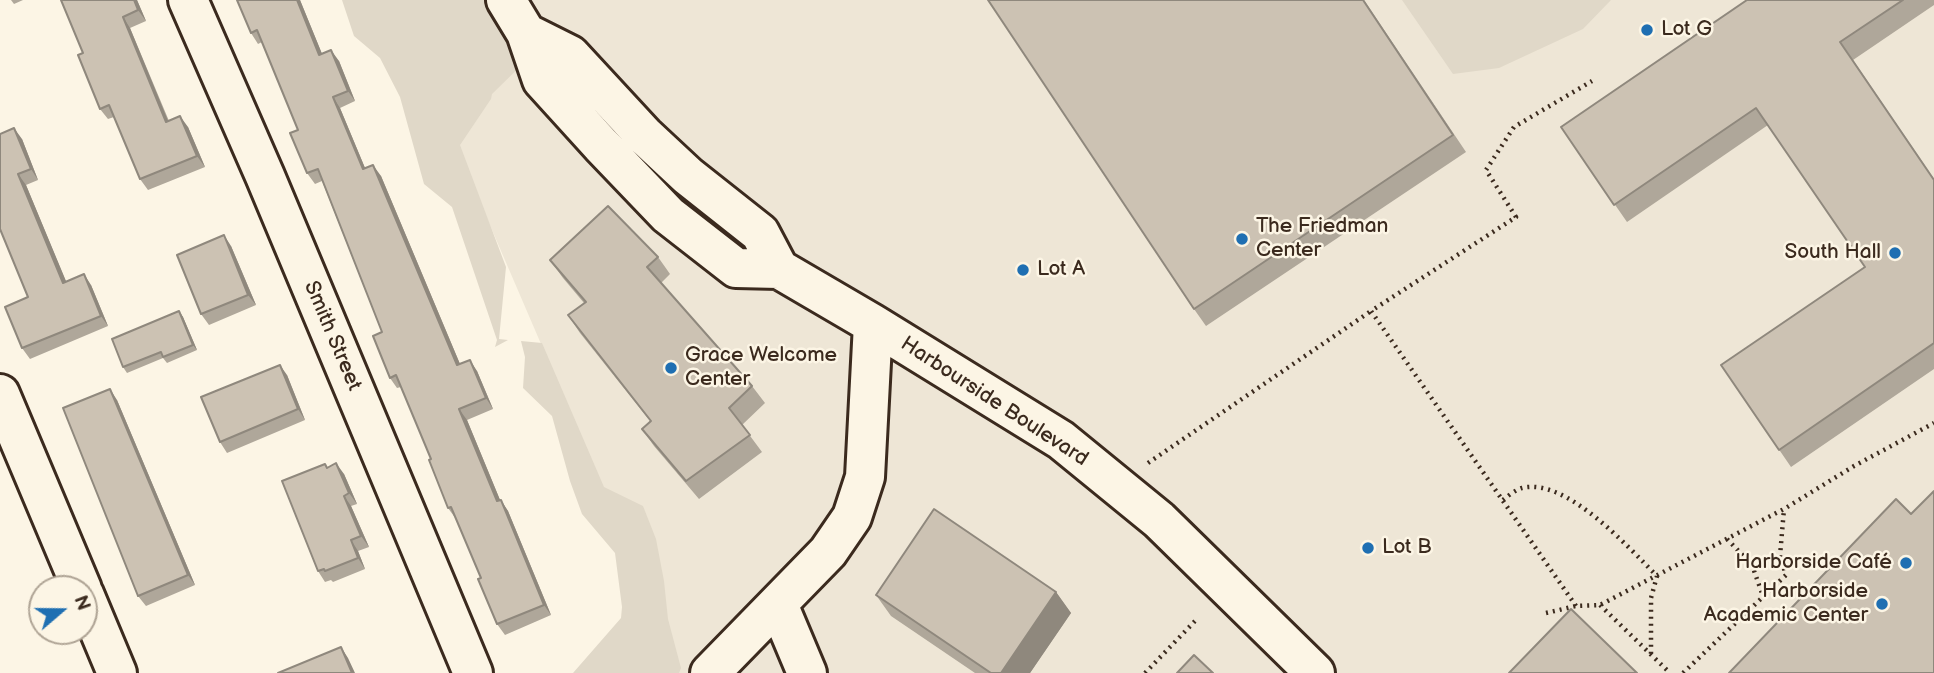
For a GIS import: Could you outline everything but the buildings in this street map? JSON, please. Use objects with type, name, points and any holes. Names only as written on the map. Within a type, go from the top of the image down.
[{"type":"street","name":"Smith Street","points":[[188,0],[265,176],[473,673]]},
{"type":"street","name":"Harbourside Boulevard","points":[[506,0],[526,33],[542,80],[668,215],[736,268],[779,269],[1061,440],[1159,520],[1315,673]]},
{"type":"street","points":[[710,673],[828,551],[852,517],[865,477],[873,324]]},
{"type":"street","points":[[0,394],[76,575]]},
{"type":"street","points":[[778,604],[807,673]]},
{"type":"street","points":[[98,627],[117,673]]},
{"type":"path","points":[[1143,466],[1371,311],[1516,217],[1486,170],[1514,127],[1592,81]]},
{"type":"path","points":[[1371,311],[1576,606]]},
{"type":"path","points":[[1546,613],[1576,606],[1600,605],[1784,509],[1854,466],[1934,423]]},
{"type":"path","points":[[1503,500],[1520,488],[1540,488],[1569,498],[1599,519],[1657,576]]},
{"type":"path","points":[[1683,673],[1786,575],[1780,555],[1784,509]]},
{"type":"path","points":[[1727,539],[1752,565],[1763,597]]},
{"type":"path","points":[[1651,655],[1651,598],[1657,576]]},
{"type":"path","points":[[1600,605],[1670,673]]},
{"type":"path","points":[[1145,673],[1196,620]]},
{"type":"path","points":[[1154,664],[1156,673]]},
{"type":"shaded area","points":[[342,0],[512,0],[540,47],[492,94],[460,145],[506,267],[499,339],[508,340],[495,347],[497,340],[452,207],[424,184],[400,97],[380,58],[354,36]]},
{"type":"shaded area","points":[[404,0],[1934,0],[1934,673],[620,673],[633,558],[431,88]]},
{"type":"shaded area","points":[[1402,0],[1611,0],[1583,29],[1499,68],[1453,74]]},
{"type":"shaded area","points":[[521,341],[542,343],[604,487],[643,506],[656,539],[668,619],[681,668],[679,673],[573,673],[621,618],[615,553],[582,514],[552,416],[523,388],[525,357]]},
{"type":"place","name":"Lot G","points":[[1647,30]]},
{"type":"place","name":"The Friedman Center","points":[[1242,239]]},
{"type":"place","name":"South Hall","points":[[1895,253]]},
{"type":"place","name":"Lot A","points":[[1023,270]]},
{"type":"place","name":"Grace Welcome Center","points":[[671,368]]},
{"type":"place","name":"Lot B","points":[[1368,548]]},
{"type":"place","name":"Harborside Café","points":[[1906,563]]},
{"type":"place","name":"Harborside Academic Center","points":[[1882,604]]}]
